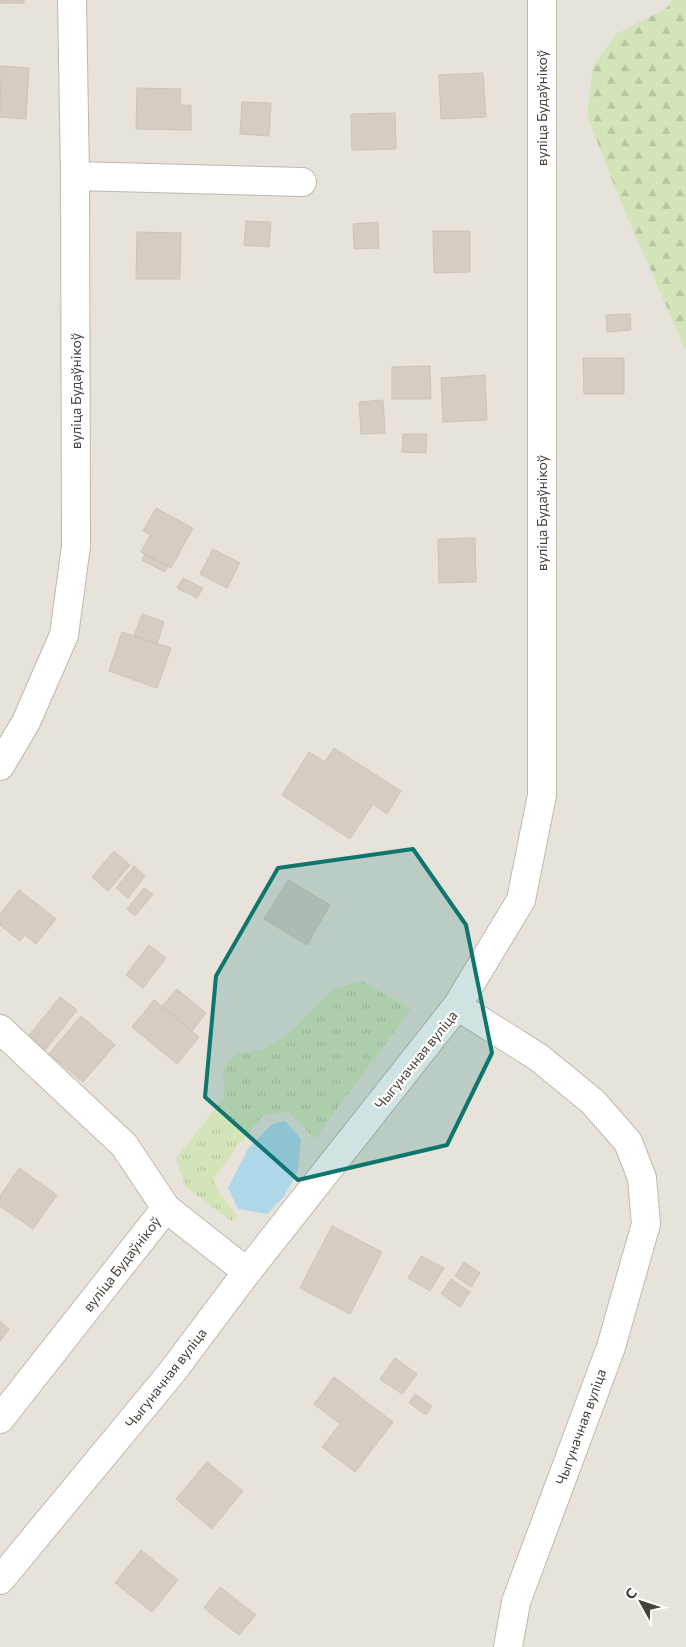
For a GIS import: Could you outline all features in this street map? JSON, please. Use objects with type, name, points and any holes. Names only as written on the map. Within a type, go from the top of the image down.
[{"type":"street","name":"вуліца Будаўнікоў","points":[[0,766],[26,722],[64,635],[76,546],[75,176],[72,0]]},
{"type":"street","name":"вуліца Будаўнікоў","points":[[457,1006],[521,900],[542,795],[542,0]]},
{"type":"street","points":[[75,176],[302,182]]},
{"type":"street","name":"Чыгуначная вуліца","points":[[0,1580],[172,1372],[247,1272],[457,1006],[538,1057],[593,1102],[628,1142],[642,1178],[646,1224],[610,1347],[516,1602],[508,1647]]},
{"type":"street","name":"вуліца Будаўнікоў","points":[[0,1029],[124,1145],[166,1208],[0,1420]]},
{"type":"street","points":[[166,1208],[247,1272]]},
{"type":"highlighted area","points":[[413,849],[466,925],[492,1053],[447,1145],[298,1180],[205,1097],[216,976],[278,868]]},
{"type":"shaded area","points":[[0,0],[686,0],[686,1647],[0,1647]]},
{"type":"green space","points":[[672,0],[686,0],[686,351],[617,193],[587,115],[593,66],[616,34],[667,8]]},
{"type":"green space","points":[[362,981],[411,1009],[315,1139],[289,1112],[264,1114],[213,1180],[220,1194],[237,1216],[231,1221],[185,1186],[176,1158],[224,1098],[223,1068],[238,1053],[262,1050],[286,1036],[334,989]]},
{"type":"water","points":[[285,1121],[301,1139],[298,1170],[285,1195],[267,1214],[238,1209],[228,1188],[248,1149],[272,1124]]},
{"type":"building","points":[[0,0],[24,0],[24,3],[0,3]]},
{"type":"building","points":[[1,66],[29,68],[26,119],[0,117]]},
{"type":"building","points":[[483,73],[486,117],[441,119],[439,75]]},
{"type":"building","points":[[137,88],[181,89],[180,105],[191,105],[191,130],[136,129]]},
{"type":"building","points":[[242,102],[271,103],[269,136],[240,134]]},
{"type":"building","points":[[395,113],[396,149],[352,150],[351,114]]},
{"type":"building","points":[[246,221],[271,222],[269,247],[244,245]]},
{"type":"building","points":[[378,222],[379,248],[354,249],[353,224]]},
{"type":"building","points":[[433,231],[470,231],[470,272],[434,273]]},
{"type":"building","points":[[137,232],[181,233],[180,279],[136,279]]},
{"type":"building","points":[[630,314],[631,330],[607,332],[606,315]]},
{"type":"building","points":[[583,358],[624,358],[624,394],[584,394]]},
{"type":"building","points":[[430,366],[431,399],[392,399],[392,367]]},
{"type":"building","points":[[485,375],[487,420],[443,422],[441,378]]},
{"type":"building","points":[[383,400],[385,433],[361,434],[359,402]]},
{"type":"building","points":[[403,434],[427,434],[426,453],[402,452]]},
{"type":"building","points":[[156,508],[193,528],[171,568],[141,552],[150,535],[143,531]]},
{"type":"building","points":[[475,538],[476,582],[439,583],[438,539]]},
{"type":"building","points":[[213,549],[240,563],[227,588],[200,574]]},
{"type":"building","points":[[145,554],[168,566],[165,572],[142,560]]},
{"type":"building","points":[[183,578],[203,588],[197,598],[177,588]]},
{"type":"building","points":[[142,614],[164,622],[157,644],[134,636]]},
{"type":"building","points":[[122,632],[171,648],[157,688],[109,671]]},
{"type":"building","points":[[334,748],[401,791],[387,814],[373,804],[350,839],[282,795],[309,752],[325,762]]},
{"type":"building","points":[[114,851],[130,865],[108,891],[92,877]]},
{"type":"building","points":[[134,866],[145,876],[128,898],[116,888]]},
{"type":"building","points":[[288,880],[330,905],[307,945],[264,919]]},
{"type":"building","points":[[144,888],[153,894],[135,916],[127,909]]},
{"type":"building","points":[[19,890],[56,919],[36,944],[25,935],[20,941],[0,925],[0,914]]},
{"type":"building","points":[[149,945],[166,958],[143,988],[126,975]]},
{"type":"building","points":[[177,989],[206,1013],[192,1031],[162,1006]]},
{"type":"building","points":[[60,997],[77,1010],[43,1053],[26,1039]]},
{"type":"building","points":[[154,1000],[199,1037],[177,1064],[132,1027]]},
{"type":"building","points":[[81,1016],[115,1045],[83,1082],[49,1054]]},
{"type":"building","points":[[19,1168],[57,1195],[33,1229],[0,1206],[0,1196]]},
{"type":"building","points":[[332,1226],[382,1252],[350,1314],[300,1288]]},
{"type":"building","points":[[421,1256],[444,1268],[430,1291],[408,1278]]},
{"type":"building","points":[[464,1262],[480,1273],[471,1287],[455,1276]]},
{"type":"building","points":[[451,1279],[470,1292],[460,1307],[441,1294]]},
{"type":"building","points":[[0,1321],[9,1329],[0,1341]]},
{"type":"building","points":[[395,1358],[417,1374],[402,1394],[380,1379]]},
{"type":"building","points":[[334,1377],[393,1422],[355,1472],[322,1447],[340,1424],[314,1404]]},
{"type":"building","points":[[415,1394],[432,1406],[426,1415],[409,1403]]},
{"type":"building","points":[[207,1462],[243,1491],[212,1529],[176,1499]]},
{"type":"building","points":[[141,1550],[178,1580],[152,1612],[115,1583]]},
{"type":"building","points":[[220,1587],[256,1615],[239,1635],[204,1608]]}]
